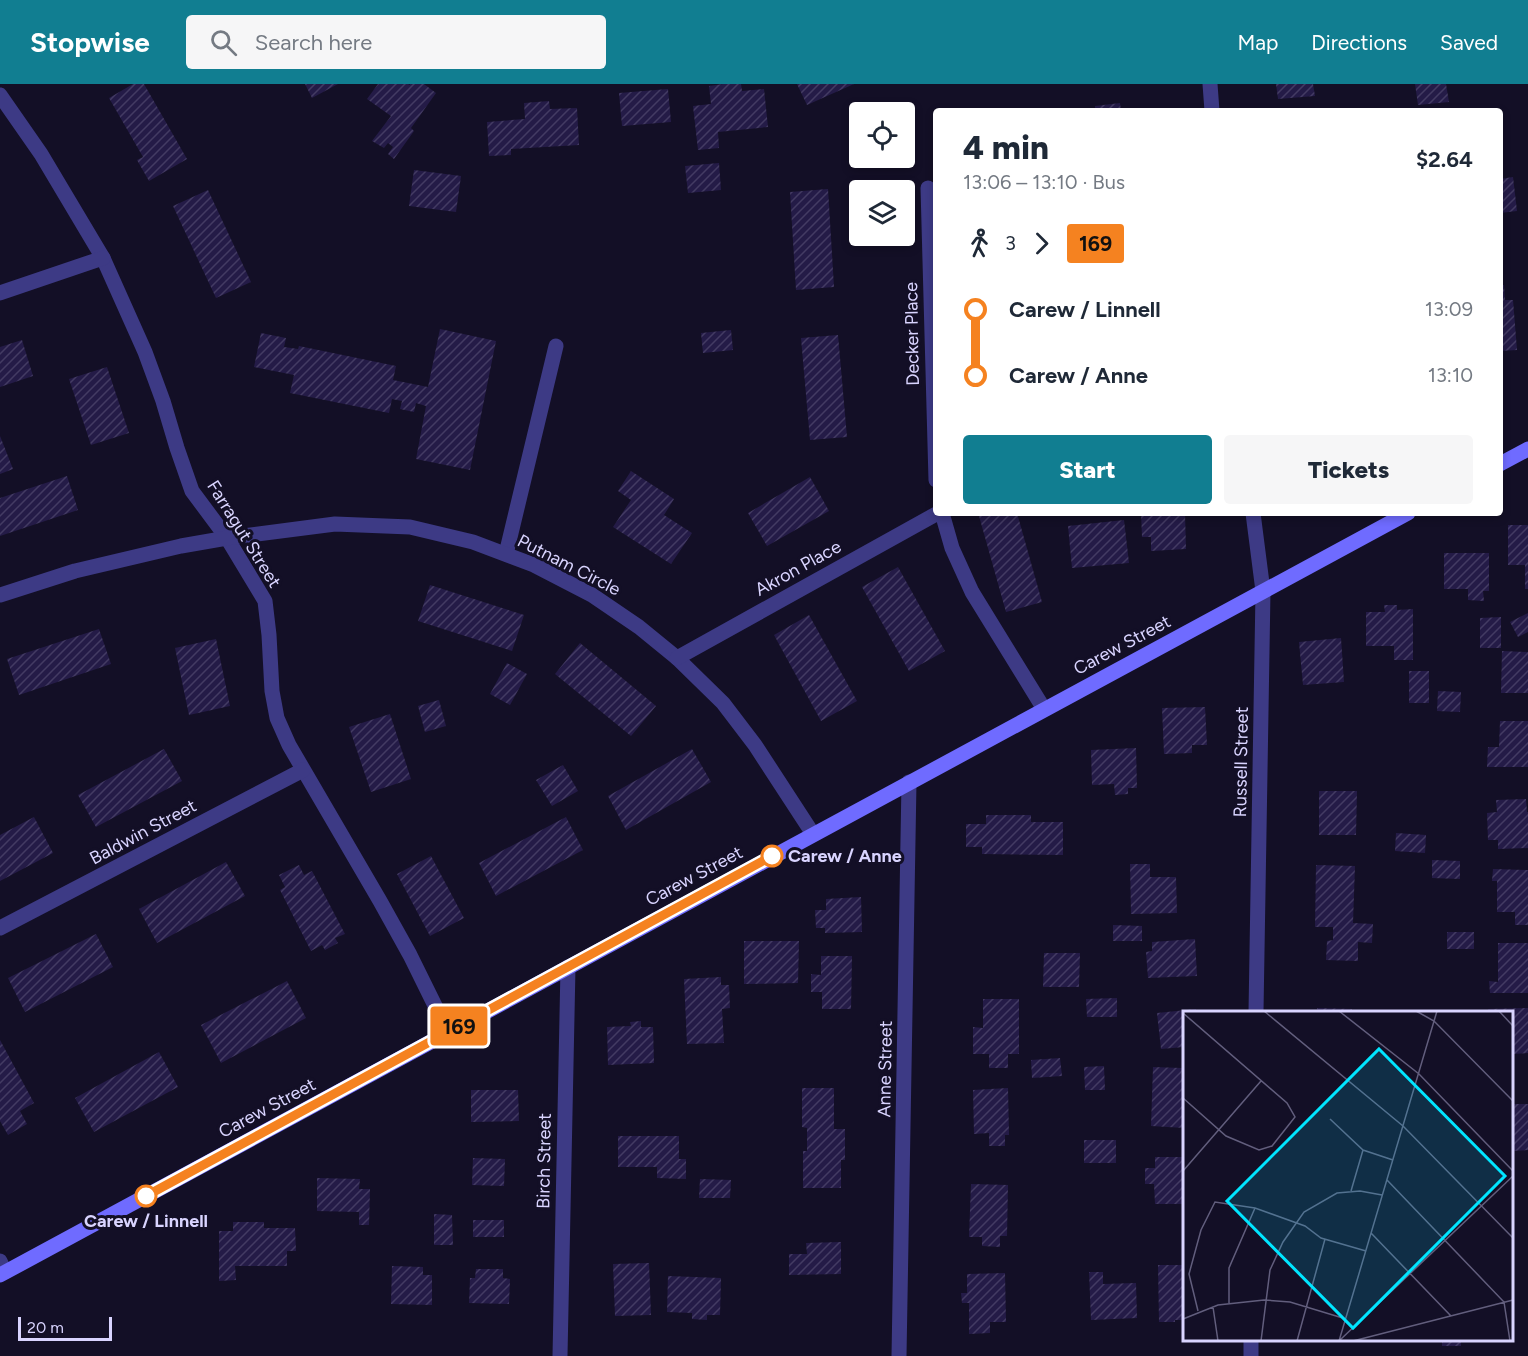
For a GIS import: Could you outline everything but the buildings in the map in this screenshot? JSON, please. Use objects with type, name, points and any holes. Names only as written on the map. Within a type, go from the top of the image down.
[{"type":"street","points":[[1210,84],[1212,108]]},
{"type":"street","name":"Farragut Street","points":[[0,95],[41,154],[103,258],[149,362],[192,491],[227,538],[265,601],[272,692],[277,718],[289,745],[380,901],[448,1032]]},
{"type":"street","name":"Decker Place","points":[[928,188],[933,370]]},
{"type":"street","points":[[0,293],[103,258]]},
{"type":"street","points":[[506,554],[556,346]]},
{"type":"street","points":[[1503,462],[1528,449]]},
{"type":"street","name":"Akron Place","points":[[678,658],[935,516]]},
{"type":"street","points":[[941,516],[952,548],[972,592],[1044,709]]},
{"type":"street","name":"Russell Street","points":[[1253,516],[1263,591],[1256,1011]]},
{"type":"street","name":"Carew Street","points":[[2,1269],[448,1032],[1402,516]]},
{"type":"street","name":"Putnam Circle","points":[[0,595],[75,571],[181,546],[335,524],[411,527],[473,542],[534,566],[592,596],[639,627],[678,658],[723,703],[755,745],[813,834]]},
{"type":"street","name":"Baldwin Street","points":[[0,928],[303,770]]},
{"type":"street","name":"Anne Street","points":[[899,1356],[909,782]]},
{"type":"street","name":"Birch Street","points":[[560,1356],[568,967]]},
{"type":"bus line","name":"169","points":[[146,1196],[772,856]]},
{"type":"place","name":"Carew / Anne","points":[[772,856]]},
{"type":"place","name":"Carew / Linnell","points":[[146,1196]]}]
